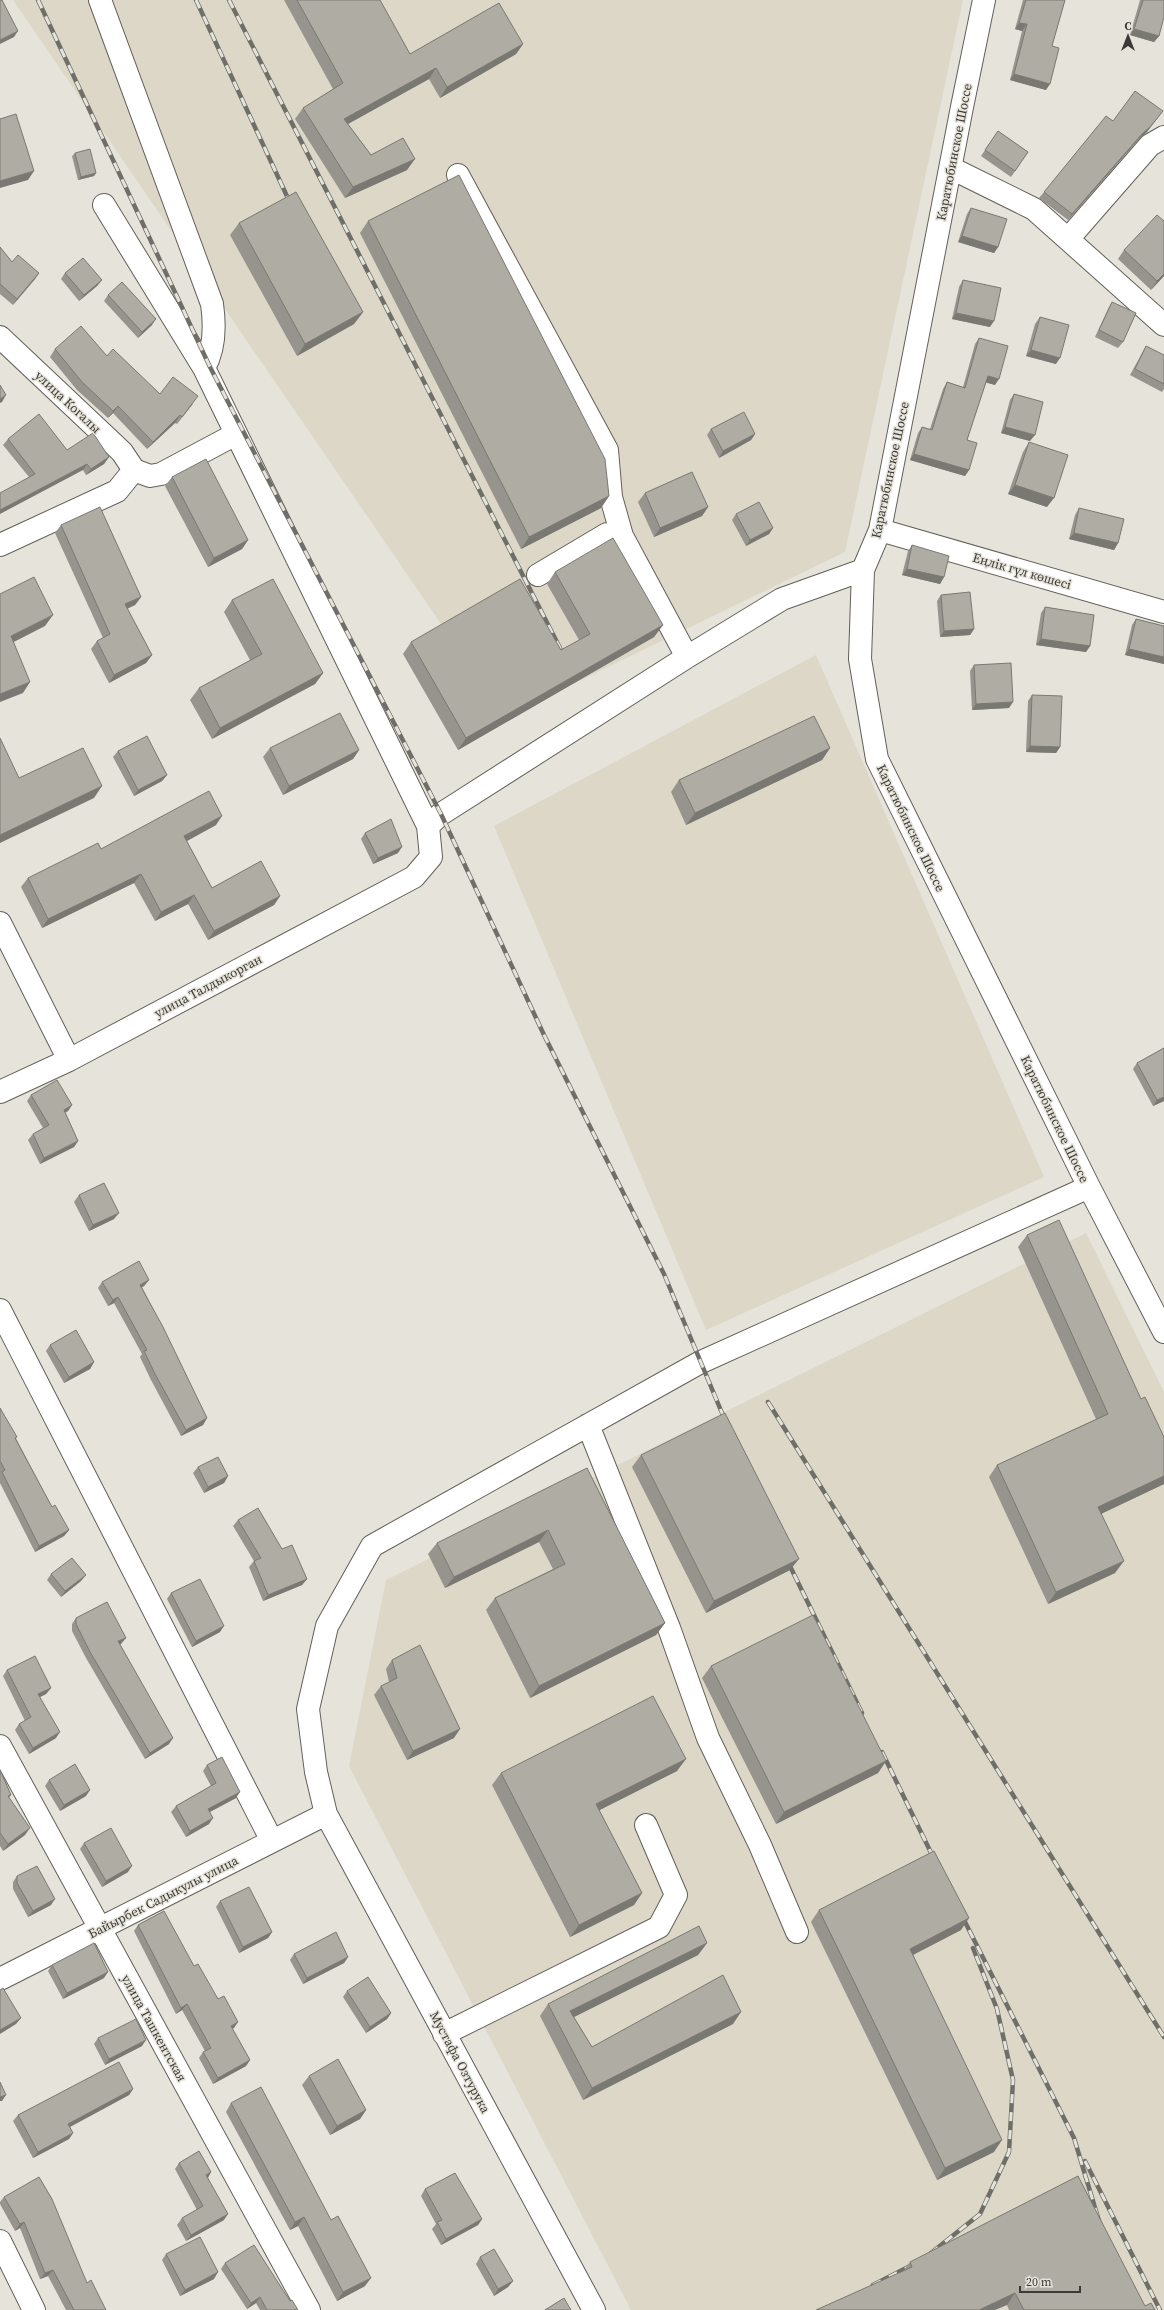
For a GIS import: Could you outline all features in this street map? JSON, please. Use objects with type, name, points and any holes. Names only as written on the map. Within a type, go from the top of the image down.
[{"type":"street","points":[[100,0],[212,304],[214,324],[212,342],[208,361],[204,368]]},
{"type":"street","name":"Каратюбинское Шоссе","points":[[984,0],[880,530],[863,570],[860,660],[877,759],[1089,1187],[1164,1332]]},
{"type":"street","points":[[1068,239],[1150,145],[1164,137]]},
{"type":"street","points":[[951,168],[1034,209],[1164,325]]},
{"type":"street","points":[[458,175],[607,450],[611,496],[622,536],[687,657]]},
{"type":"street","points":[[104,205],[204,368],[428,826],[441,814],[687,657],[782,600],[863,570]]},
{"type":"street","name":"улица Когалы","points":[[2,342],[122,452],[134,470]]},
{"type":"street","points":[[0,545],[117,491],[134,470],[150,476],[161,474],[236,434]]},
{"type":"street","name":"Еңлік гүл көшесі","points":[[880,530],[1164,612]]},
{"type":"street","points":[[538,575],[607,534],[622,536]]},
{"type":"street","name":"улица Талдыкорган","points":[[0,1092],[69,1060],[414,877],[431,857],[428,826]]},
{"type":"street","points":[[0,923],[69,1060]]},
{"type":"street","name":"Мустафа Озтурука","points":[[594,2310],[326,1814],[316,1772],[308,1709],[327,1626],[372,1546],[699,1363],[1089,1187]]},
{"type":"street","points":[[0,1310],[272,1841]]},
{"type":"street","points":[[588,1425],[668,1628],[708,1738],[760,1845],[797,1932]]},
{"type":"street","name":"улица Ташкентская","points":[[0,1746],[309,2310]]},
{"type":"street","name":"Байырбек Садыкулы улица","points":[[0,1979],[100,1930],[326,1814]]},
{"type":"street","points":[[444,2034],[659,1927],[676,1895],[646,1825]]},
{"type":"street","points":[[0,2241],[34,2310]]},
{"type":"shaded area","points":[[13,0],[963,0],[845,552],[505,717]]},
{"type":"shaded area","points":[[816,655],[1044,1177],[706,1330],[494,826]]},
{"type":"shaded area","points":[[1086,1233],[1164,1392],[1164,2310],[631,2310],[349,1766],[386,1580]]},
{"type":"building","points":[[2,0],[18,31],[0,40],[0,1]]},
{"type":"building","points":[[297,0],[380,0],[410,54],[499,3],[523,44],[447,87],[436,68],[344,119],[371,155],[403,138],[415,159],[353,187],[303,108],[343,83]]},
{"type":"building","points":[[1026,0],[1065,0],[1052,46],[1059,48],[1050,84],[1014,74],[1027,24],[1019,23]]},
{"type":"building","points":[[1143,0],[1164,0],[1164,17],[1159,36],[1134,29]]},
{"type":"building","points":[[1135,91],[1163,111],[1072,214],[1044,192],[1106,116],[1113,121]]},
{"type":"building","points":[[16,114],[34,171],[0,181],[0,119]]},
{"type":"building","points":[[998,131],[1028,152],[1015,171],[985,150]]},
{"type":"building","points":[[90,149],[96,173],[81,177],[75,153]]},
{"type":"building","points":[[459,175],[605,459],[609,496],[529,537],[368,221]]},
{"type":"building","points":[[296,192],[363,312],[305,344],[239,223]]},
{"type":"building","points":[[971,208],[1007,219],[998,247],[962,236]]},
{"type":"building","points":[[1157,215],[1164,221],[1164,274],[1157,281],[1124,250]]},
{"type":"building","points":[[0,247],[12,262],[18,255],[39,273],[17,299],[0,284]]},
{"type":"building","points":[[83,258],[102,280],[84,295],[65,273]]},
{"type":"building","points":[[963,280],[1001,288],[994,321],[956,313]]},
{"type":"building","points":[[122,282],[156,319],[142,332],[108,295]]},
{"type":"building","points":[[1112,302],[1136,313],[1123,342],[1099,330]]},
{"type":"building","points":[[1040,317],[1069,325],[1060,358],[1031,350]]},
{"type":"building","points":[[81,326],[107,356],[113,349],[160,394],[173,377],[198,396],[182,417],[180,415],[153,442],[118,406],[113,411],[82,382],[55,349]]},
{"type":"building","points":[[979,338],[1008,346],[999,379],[988,376],[967,440],[977,443],[969,470],[914,454],[922,427],[932,430],[947,382],[965,388]]},
{"type":"building","points":[[1146,346],[1164,355],[1164,384],[1135,369]]},
{"type":"building","points":[[0,385],[6,395],[0,399]]},
{"type":"building","points":[[1014,394],[1043,402],[1035,435],[1005,427]]},
{"type":"building","points":[[744,412],[755,434],[723,451],[711,429]]},
{"type":"building","points":[[39,414],[67,450],[93,433],[109,457],[91,469],[87,464],[0,510],[0,493],[35,474],[8,439]]},
{"type":"building","points":[[1029,442],[1068,455],[1054,498],[1015,485]]},
{"type":"building","points":[[206,459],[248,540],[214,558],[172,477]]},
{"type":"building","points":[[692,472],[708,507],[660,528],[645,493]]},
{"type":"building","points":[[759,502],[773,528],[750,540],[736,514]]},
{"type":"building","points":[[100,507],[141,597],[125,604],[152,655],[114,675],[97,641],[110,634],[61,525]]},
{"type":"building","points":[[1079,508],[1124,519],[1118,543],[1074,533]]},
{"type":"building","points":[[613,538],[663,625],[466,738],[411,642],[520,579],[561,650],[590,634],[555,572]]},
{"type":"building","points":[[912,545],[949,556],[944,577],[907,569]]},
{"type":"building","points":[[34,577],[53,615],[11,636],[30,682],[0,694],[0,594]]},
{"type":"building","points":[[273,579],[323,673],[220,728],[199,688],[262,654],[232,600]]},
{"type":"building","points":[[970,592],[974,629],[944,631],[941,595]]},
{"type":"building","points":[[1045,607],[1094,615],[1090,646],[1041,639]]},
{"type":"building","points":[[1136,619],[1164,626],[1164,657],[1129,649]]},
{"type":"building","points":[[1011,663],[1013,702],[976,704],[974,665]]},
{"type":"building","points":[[1032,695],[1062,696],[1060,747],[1030,746]]},
{"type":"building","points":[[340,713],[359,750],[289,786],[270,748]]},
{"type":"building","points":[[814,716],[830,748],[695,813],[679,780]]},
{"type":"building","points":[[147,736],[167,775],[138,790],[118,751]]},
{"type":"building","points":[[0,738],[19,778],[83,748],[102,786],[0,835]]},
{"type":"building","points":[[209,791],[222,816],[184,836],[212,888],[261,861],[280,896],[214,931],[194,895],[161,912],[141,874],[48,919],[28,878],[98,843],[101,849]]},
{"type":"building","points":[[391,819],[402,847],[378,858],[365,833]]},
{"type":"building","points":[[1164,1048],[1164,1097],[1157,1100],[1137,1063]]},
{"type":"building","points":[[57,1080],[72,1105],[64,1110],[78,1141],[44,1158],[33,1134],[49,1125],[31,1095]]},
{"type":"building","points":[[104,1183],[119,1213],[93,1225],[79,1195]]},
{"type":"building","points":[[1059,1220],[1141,1399],[1145,1397],[1164,1437],[1164,1476],[1098,1507],[1124,1561],[1056,1592],[997,1465],[1108,1414],[1027,1235]]},
{"type":"building","points":[[139,1261],[149,1280],[140,1285],[163,1327],[207,1418],[186,1430],[155,1374],[144,1351],[147,1350],[118,1297],[113,1300],[102,1282]]},
{"type":"building","points":[[76,1330],[94,1362],[69,1377],[50,1345]]},
{"type":"building","points":[[0,1408],[17,1437],[15,1438],[52,1507],[55,1505],[69,1530],[39,1546],[2,1472],[5,1470],[0,1461]]},
{"type":"building","points":[[725,1413],[799,1559],[714,1601],[641,1455]]},
{"type":"building","points":[[218,1457],[228,1476],[208,1487],[198,1467]]},
{"type":"building","points":[[587,1468],[665,1623],[539,1686],[495,1598],[565,1564],[548,1530],[454,1577],[437,1543]]},
{"type":"building","points":[[258,1508],[282,1549],[292,1545],[307,1579],[268,1595],[254,1561],[261,1558],[238,1520]]},
{"type":"building","points":[[72,1558],[86,1575],[65,1591],[51,1574]]},
{"type":"building","points":[[200,1579],[224,1626],[196,1641],[171,1593]]},
{"type":"building","points":[[107,1602],[126,1638],[118,1641],[173,1738],[150,1753],[90,1652],[76,1624],[76,1618]]},
{"type":"building","points":[[813,1615],[886,1761],[784,1812],[711,1666]]},
{"type":"building","points":[[420,1645],[460,1729],[413,1751],[381,1686],[397,1678],[392,1660]]},
{"type":"building","points":[[35,1656],[51,1688],[38,1694],[60,1732],[33,1748],[19,1724],[31,1717],[7,1670]]},
{"type":"building","points":[[653,1696],[686,1759],[596,1804],[642,1893],[579,1925],[501,1773]]},
{"type":"building","points":[[222,1757],[240,1792],[208,1809],[213,1818],[190,1831],[176,1806],[216,1783],[207,1765]]},
{"type":"building","points":[[75,1764],[90,1790],[64,1805],[49,1780]]},
{"type":"building","points":[[0,1770],[11,1795],[8,1796],[30,1828],[8,1844],[0,1833]]},
{"type":"building","points":[[111,1828],[132,1866],[106,1881],[84,1843]]},
{"type":"building","points":[[934,1851],[969,1918],[910,1949],[1002,2140],[945,2168],[819,1910]]},
{"type":"building","points":[[37,1866],[55,1899],[33,1911],[17,1883],[17,1876]]},
{"type":"building","points":[[249,1887],[272,1932],[243,1947],[220,1901]]},
{"type":"building","points":[[164,1911],[194,1966],[198,1964],[218,1999],[224,1996],[238,2022],[231,2026],[250,2060],[218,2078],[203,2052],[211,2048],[187,2004],[181,2008],[138,1925]]},
{"type":"building","points":[[699,1926],[707,1943],[570,2011],[592,2047],[723,1975],[741,2012],[592,2088],[548,2004]]},
{"type":"building","points":[[336,1932],[348,1957],[307,1978],[294,1954]]},
{"type":"building","points":[[94,1943],[108,1972],[67,1993],[52,1965]]},
{"type":"building","points":[[368,1977],[391,2013],[370,2027],[347,1991]]},
{"type":"building","points":[[3,1988],[21,2018],[0,2030],[0,1990]]},
{"type":"building","points":[[136,2019],[146,2040],[109,2059],[98,2038]]},
{"type":"building","points":[[338,2059],[366,2110],[337,2126],[309,2076]]},
{"type":"building","points":[[119,2062],[133,2089],[68,2124],[73,2133],[38,2152],[18,2115]]},
{"type":"building","points":[[0,2082],[6,2095],[0,2097]]},
{"type":"building","points":[[261,2087],[331,2220],[338,2216],[371,2278],[343,2292],[304,2217],[295,2222],[231,2103]]},
{"type":"building","points":[[199,2151],[211,2172],[206,2175],[228,2214],[191,2235],[182,2218],[203,2206],[179,2163]]},
{"type":"building","points":[[455,2173],[482,2219],[446,2239],[437,2222],[442,2220],[425,2189]]},
{"type":"building","points":[[1078,2176],[1145,2306],[1151,2303],[1155,2310],[1024,2310],[1015,2293],[979,2310],[816,2310],[912,2267],[910,2262]]},
{"type":"building","points":[[39,2177],[52,2199],[87,2283],[91,2280],[106,2310],[74,2310],[53,2270],[45,2273],[24,2222],[20,2224],[4,2197]]},
{"type":"building","points":[[200,2237],[218,2272],[185,2290],[166,2254]]},
{"type":"building","points":[[254,2245],[290,2301],[292,2300],[298,2310],[267,2310],[260,2297],[251,2303],[225,2263]]},
{"type":"building","points":[[494,2249],[513,2281],[498,2289],[480,2257]]},
{"type":"building","points":[[564,2298],[571,2310],[545,2310]]},
{"type":"railway","points":[[38,0],[210,367],[441,814],[544,1035],[664,1274],[727,1425]]},
{"type":"railway","points":[[196,0],[292,207]]},
{"type":"railway","points":[[229,0],[561,650]]},
{"type":"railway","points":[[768,1402],[1164,2037]]},
{"type":"railway","points":[[786,1558],[862,1713]]},
{"type":"railway","points":[[882,1752],[936,1863]]},
{"type":"railway","points":[[961,1914],[1074,2138],[1099,2221]]},
{"type":"railway","points":[[931,2253],[980,2214],[1009,2152],[1013,2080],[997,2009],[973,1948]]},
{"type":"railway","points":[[1085,2161],[1160,2310]]},
{"type":"railway","points":[[873,2285],[914,2264]]}]
